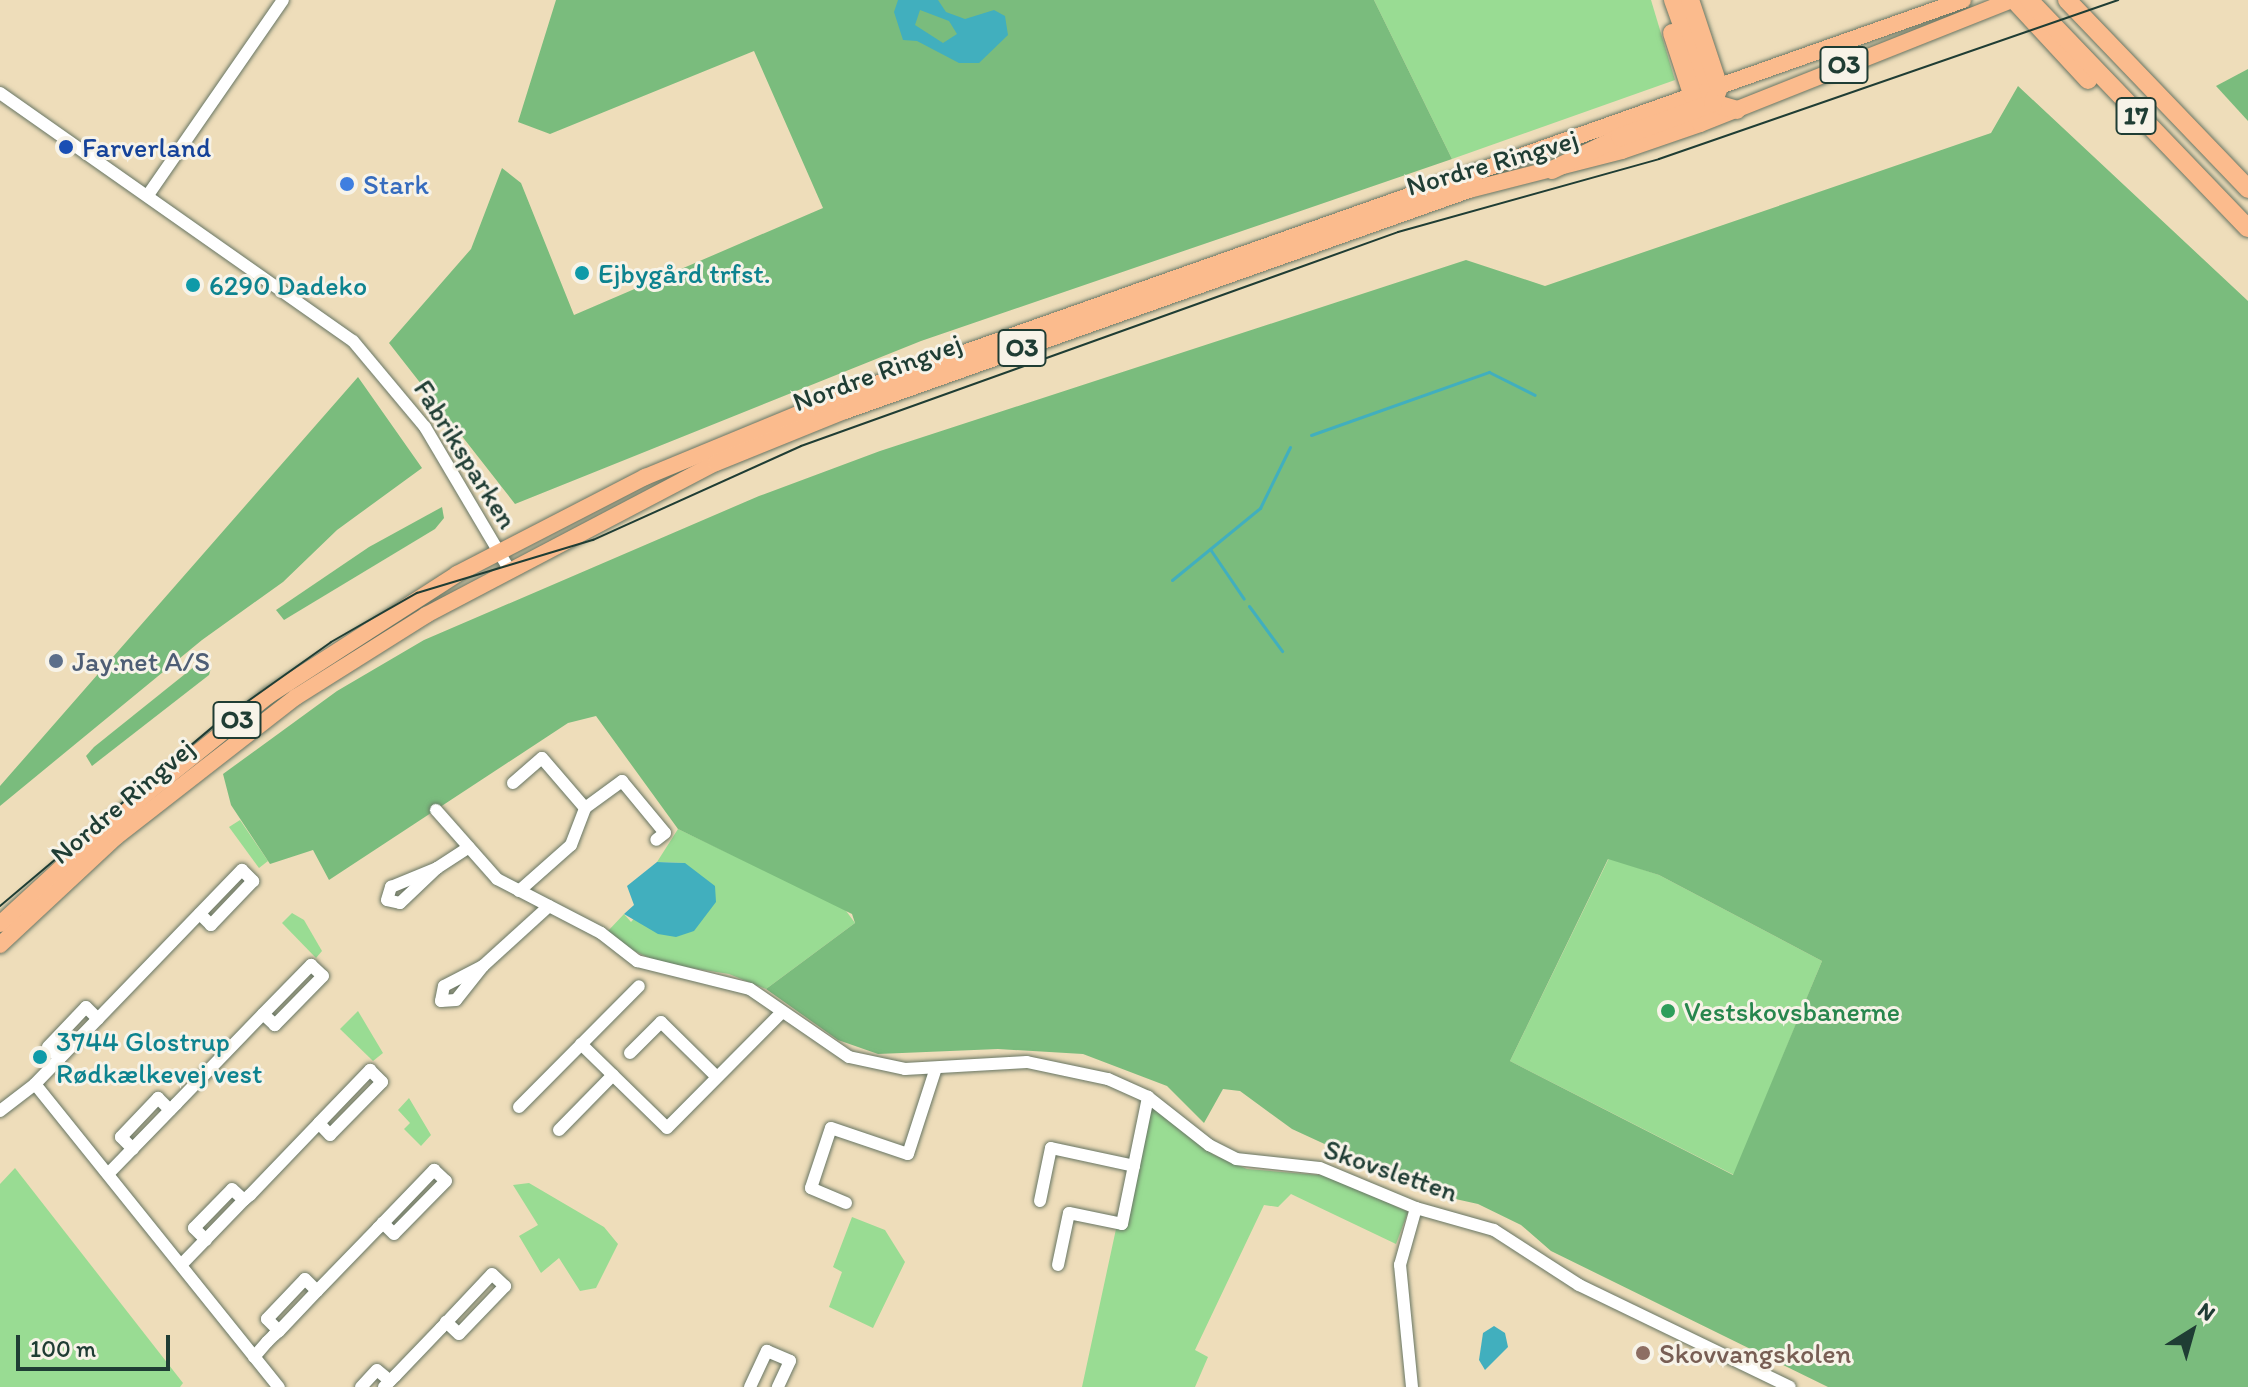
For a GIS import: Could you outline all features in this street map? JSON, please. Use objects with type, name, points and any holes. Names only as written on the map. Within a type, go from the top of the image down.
[{"type":"highway","points":[[1661,0],[1708,95],[1737,110]]},
{"type":"highway","points":[[1673,0],[1708,95]]},
{"type":"highway","points":[[1690,0],[1708,95]]},
{"type":"highway","points":[[2013,0],[2063,57],[2129,109]]},
{"type":"highway","name":"17","points":[[2029,0],[2129,109],[2248,228]]},
{"type":"highway","name":"17","points":[[2067,0],[2248,189]]},
{"type":"highway","points":[[1552,170],[1708,95]]},
{"type":"main road","name":"Nordre Ringvej","points":[[0,924],[110,823],[268,696],[499,551],[684,459],[839,397],[1708,95],[1969,6],[2013,0]]},
{"type":"main road","name":"Nordre Ringvej","points":[[0,945],[116,837],[227,747],[426,615],[644,497],[795,429],[1469,190],[1552,170],[1737,110],[1969,6]]},
{"type":"street","points":[[148,195],[283,0]]},
{"type":"street","name":"Fabriksparken","points":[[0,93],[353,341],[418,416],[509,569]]},
{"type":"street","points":[[513,783],[542,758],[585,808]]},
{"type":"street","points":[[519,891],[571,845],[585,808],[622,781],[665,833],[656,840]]},
{"type":"street","name":"Skovsletten","points":[[436,810],[497,879],[653,967],[731,982],[782,1012],[822,1042],[858,1060],[885,1068],[1053,1065],[1148,1097],[1209,1145],[1236,1159],[1320,1168],[1416,1208],[1494,1230],[1579,1285],[1790,1387]]},
{"type":"street","points":[[437,868],[469,847]]},
{"type":"street","points":[[0,1111],[35,1084],[242,870],[253,881],[211,925],[200,914]]},
{"type":"street","points":[[483,966],[549,906]]},
{"type":"street","points":[[108,1174],[133,1149],[170,1110],[263,1014],[311,965],[323,976],[275,1025],[263,1014]]},
{"type":"street","points":[[519,1107],[639,986]]},
{"type":"street","points":[[581,1044],[667,1128],[782,1012]]},
{"type":"street","points":[[630,1053],[661,1022],[717,1077]]},
{"type":"street","points":[[846,1203],[811,1188],[831,1128],[908,1154],[936,1068]]},
{"type":"street","points":[[181,1265],[370,1070],[382,1082],[330,1135],[319,1123]]},
{"type":"street","points":[[559,1130],[613,1075]]},
{"type":"street","points":[[35,1084],[254,1357],[273,1385]]},
{"type":"street","points":[[1058,1265],[1069,1213],[1122,1224],[1148,1097]]},
{"type":"street","points":[[1040,1201],[1051,1148],[1134,1166]]},
{"type":"street","points":[[254,1357],[434,1170],[446,1181],[394,1234],[383,1223]]},
{"type":"street","points":[[1412,1387],[1400,1265],[1416,1208]]},
{"type":"street","points":[[361,1387],[377,1370],[387,1384],[446,1322],[492,1274],[505,1286],[459,1334],[446,1322]]},
{"type":"street","points":[[750,1387],[767,1351],[790,1361],[778,1387]]},
{"type":"green space","points":[[556,0],[1374,0],[1452,159],[921,341],[515,504],[389,343],[471,249],[502,168],[521,183],[574,315],[823,208],[754,51],[550,134],[518,122]]},
{"type":"green space","points":[[1374,0],[1651,0],[1675,80],[1452,159]]},
{"type":"green space","points":[[2248,69],[2248,121],[2216,86]]},
{"type":"green space","points":[[2018,86],[2248,301],[2248,1387],[1828,1387],[1551,1251],[1521,1225],[1478,1204],[1433,1194],[1292,1129],[1240,1091],[1223,1089],[1204,1123],[1167,1086],[1083,1054],[998,1049],[878,1054],[838,1040],[766,989],[855,923],[852,914],[678,829],[596,716],[568,723],[329,880],[313,850],[270,864],[231,805],[223,774],[337,691],[424,640],[759,496],[880,451],[1466,260],[1545,286],[1991,133]],"holes":[[[1608,859],[1659,875],[1822,961],[1733,1175],[1510,1061]]]},
{"type":"green space","points":[[358,377],[422,468],[337,530],[283,582],[202,640],[0,806],[0,786]]},
{"type":"green space","points":[[442,507],[444,518],[435,529],[284,620],[276,610],[369,547]]},
{"type":"green space","points":[[200,662],[211,668],[209,675],[92,766],[86,756],[94,747]]},
{"type":"green space","points":[[240,820],[268,861],[259,868],[229,827]]},
{"type":"green space","points":[[678,829],[844,908],[855,923],[766,989],[729,974],[660,963],[624,946],[608,931],[624,914],[631,922],[685,863],[657,862]]},
{"type":"green space","name":"Vestskovsbanerne","points":[[1609,858],[1659,875],[1822,961],[1734,1175],[1510,1061]]},
{"type":"green space","points":[[292,913],[304,920],[322,951],[316,958],[282,923]]},
{"type":"green space","points":[[358,1011],[383,1053],[373,1061],[340,1029]]},
{"type":"green space","points":[[409,1098],[431,1135],[421,1146],[404,1129],[410,1123],[398,1110]]},
{"type":"green space","points":[[1151,1107],[1214,1155],[1247,1169],[1330,1176],[1408,1212],[1396,1244],[1291,1194],[1278,1207],[1264,1205],[1195,1350],[1208,1357],[1195,1387],[1082,1387],[1116,1229],[1125,1228]]},
{"type":"green space","points":[[15,1168],[183,1383],[180,1387],[0,1387],[0,1184]]},
{"type":"green space","points":[[529,1183],[604,1227],[618,1244],[596,1288],[580,1291],[559,1258],[541,1273],[519,1236],[538,1225],[513,1185]]},
{"type":"green space","points":[[852,1217],[885,1230],[905,1262],[873,1328],[829,1307],[842,1272],[833,1267]]},
{"type":"water","points":[[898,0],[938,0],[946,12],[965,19],[994,10],[1005,16],[1008,35],[979,63],[959,63],[917,41],[903,40],[894,12]],"holes":[[[920,10],[949,21],[957,34],[943,43],[915,25]]]},
{"type":"water","points":[[657,862],[685,863],[715,886],[716,902],[694,931],[676,937],[658,934],[624,914],[634,905],[627,886]]},
{"type":"water","points":[[1494,1326],[1505,1333],[1508,1347],[1485,1370],[1479,1360],[1483,1333]]},
{"type":"waterway","points":[[1311,435],[1489,372],[1535,395]]},
{"type":"waterway","points":[[1172,580],[1260,508],[1290,447]]},
{"type":"waterway","points":[[1210,549],[1244,599]]},
{"type":"waterway","points":[[1249,606],[1282,651]]},
{"type":"tram line","points":[[0,906],[220,721],[331,642],[417,593],[593,540],[801,446],[1398,232],[1659,159],[2118,0]]},
{"type":"place","name":"Farverland","points":[[66,147]]},
{"type":"place","name":"Stark","points":[[347,184]]},
{"type":"place","name":"Ejbygård trfst.","points":[[582,273]]},
{"type":"place","name":"6290 Dadeko","points":[[193,285]]},
{"type":"place","name":"Jay.net A/S","points":[[56,661]]},
{"type":"place","name":"Vestskovsbanerne","points":[[1668,1011]]},
{"type":"place","name":"3744 Glostrup Rødkælkevej vest","points":[[40,1057]]},
{"type":"place","name":"Skovvangskolen","points":[[1643,1353]]}]
